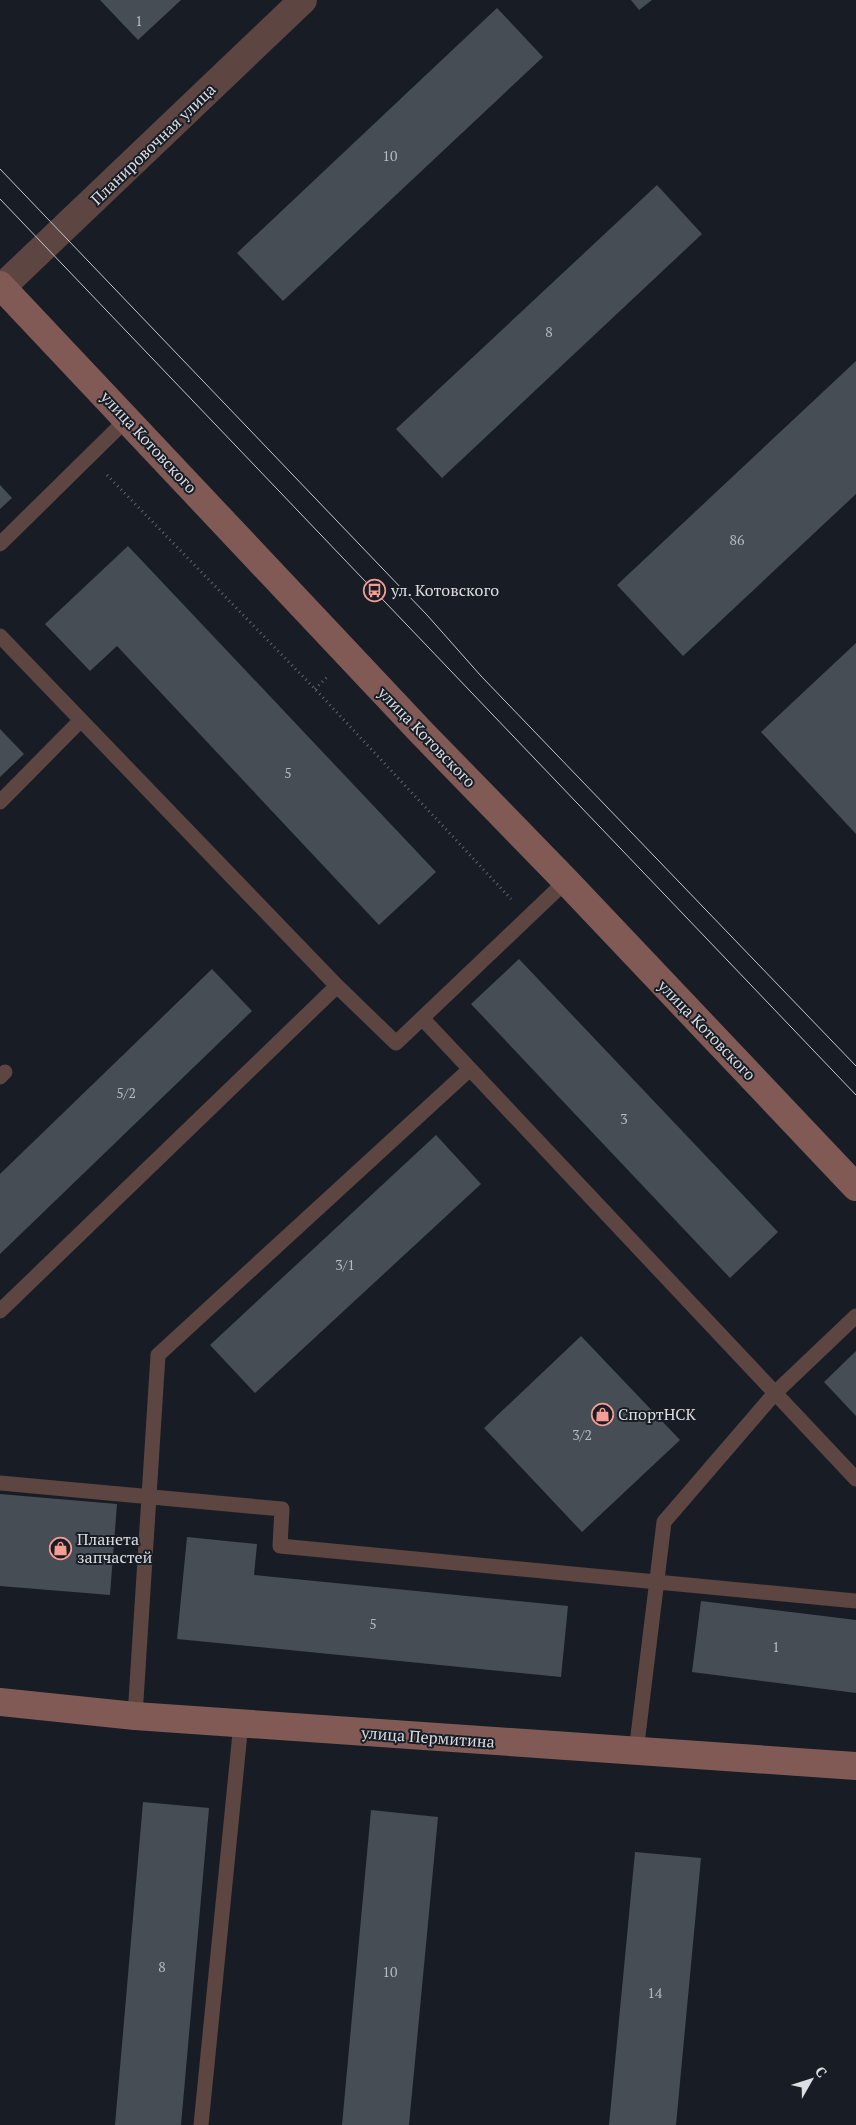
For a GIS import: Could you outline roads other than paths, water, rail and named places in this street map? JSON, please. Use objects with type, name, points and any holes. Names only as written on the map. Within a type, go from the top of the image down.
[{"type":"main road","name":"улица Котовского","points":[[1,286],[422,733],[566,881],[856,1187]]},
{"type":"main road","name":"улица Пермитина","points":[[0,1702],[135,1716],[856,1766]]},
{"type":"street","name":"Планировочная улица","points":[[1,286],[303,0]]},
{"type":"lane","points":[[0,544],[127,419]]},
{"type":"lane","points":[[0,636],[338,986],[396,1043],[566,881]]},
{"type":"lane","points":[[0,802],[82,720]]},
{"type":"lane","points":[[0,1311],[338,986]]},
{"type":"lane","points":[[422,1018],[856,1479]]},
{"type":"lane","points":[[135,1716],[158,1355],[470,1068]]},
{"type":"lane","points":[[636,1752],[664,1522],[775,1393],[856,1316]]},
{"type":"lane","points":[[0,1483],[282,1509],[280,1546],[856,1601]]},
{"type":"lane","points":[[201,2125],[241,1723]]},
{"type":"tram line","points":[[0,169],[427,615],[481,676],[856,1066]]},
{"type":"tram line","points":[[0,199],[856,1095]]},
{"type":"place","name":"ул. Котовского","points":[[375,590]]},
{"type":"place","name":"СпортНСК","points":[[602,1414]]},
{"type":"place","name":"Планета запчастей","points":[[61,1548]]}]
